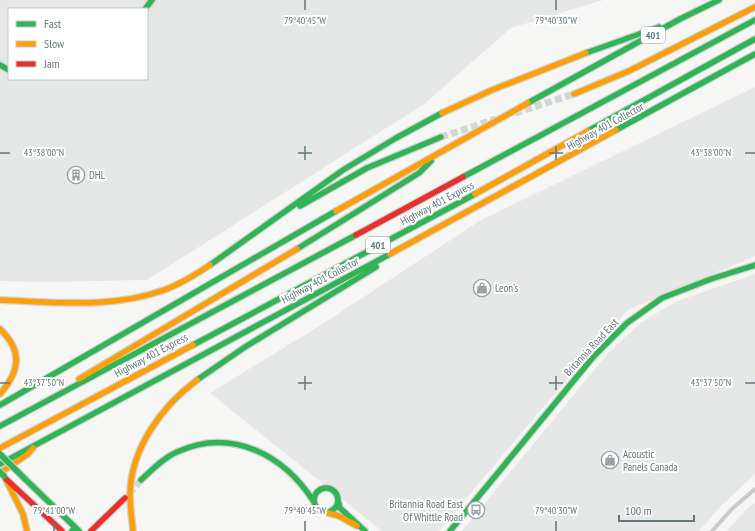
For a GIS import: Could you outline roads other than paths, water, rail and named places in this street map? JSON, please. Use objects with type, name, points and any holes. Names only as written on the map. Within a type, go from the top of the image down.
[{"type":"main road","points":[[146,8],[152,0]]},
{"type":"main road","name":"401","points":[[0,405],[438,154],[680,19],[719,0]]},
{"type":"main road","points":[[574,94],[629,71],[755,7]]},
{"type":"main road","points":[[0,300],[79,304],[115,302],[157,293],[192,276],[274,221],[332,179],[394,139],[443,112],[502,85],[680,19]]},
{"type":"main road","name":"Highway 401 Express","points":[[0,426],[755,20]]},
{"type":"main road","name":"Highway 401 Express","points":[[0,448],[480,191],[755,39]]},
{"type":"main road","name":"Highway 401 Collector","points":[[0,464],[314,294],[419,239],[755,55]]},
{"type":"main road","points":[[274,221],[367,168],[440,137]]},
{"type":"main road","points":[[17,417],[304,245],[419,173],[438,154]]},
{"type":"main road","points":[[133,531],[130,497],[136,461],[150,429],[170,402],[196,379],[220,363],[419,239]]},
{"type":"main road","name":"Britannia Road East","points":[[450,531],[594,356],[626,323],[662,298],[711,278],[755,264]]},
{"type":"main road","points":[[0,329],[13,344],[16,358],[15,372],[9,385],[0,394]]},
{"type":"main road","points":[[141,480],[164,459],[186,448],[205,443],[234,444],[259,451],[283,466],[301,482],[318,510],[339,516],[359,526]]},
{"type":"main road","points":[[36,445],[28,454],[1,474],[11,487],[62,531]]},
{"type":"main road","points":[[0,454],[75,530]]},
{"type":"main road","points":[[11,487],[23,514],[26,531]]},
{"type":"main road","points":[[314,502],[316,492],[324,488],[332,490],[338,499],[340,508],[365,531]]},
{"type":"main road","points":[[91,531],[125,498]]},
{"type":"main road","points":[[328,512],[335,508],[338,499]]},
{"type":"street","points":[[712,531],[733,508],[755,489]]},
{"type":"tunnel","points":[[515,113],[574,94]]},
{"type":"tunnel","points":[[441,137],[496,119]]},
{"type":"tunnel","points":[[129,494],[141,480]]},
{"type":"place","name":"DHL","points":[[76,175]]},
{"type":"place","name":"Leon's","points":[[482,288]]},
{"type":"place","name":"Acoustic Panels Canada","points":[[610,460]]},
{"type":"place","name":"Britannia Road East Of Whittle Road","points":[[476,510]]}]
